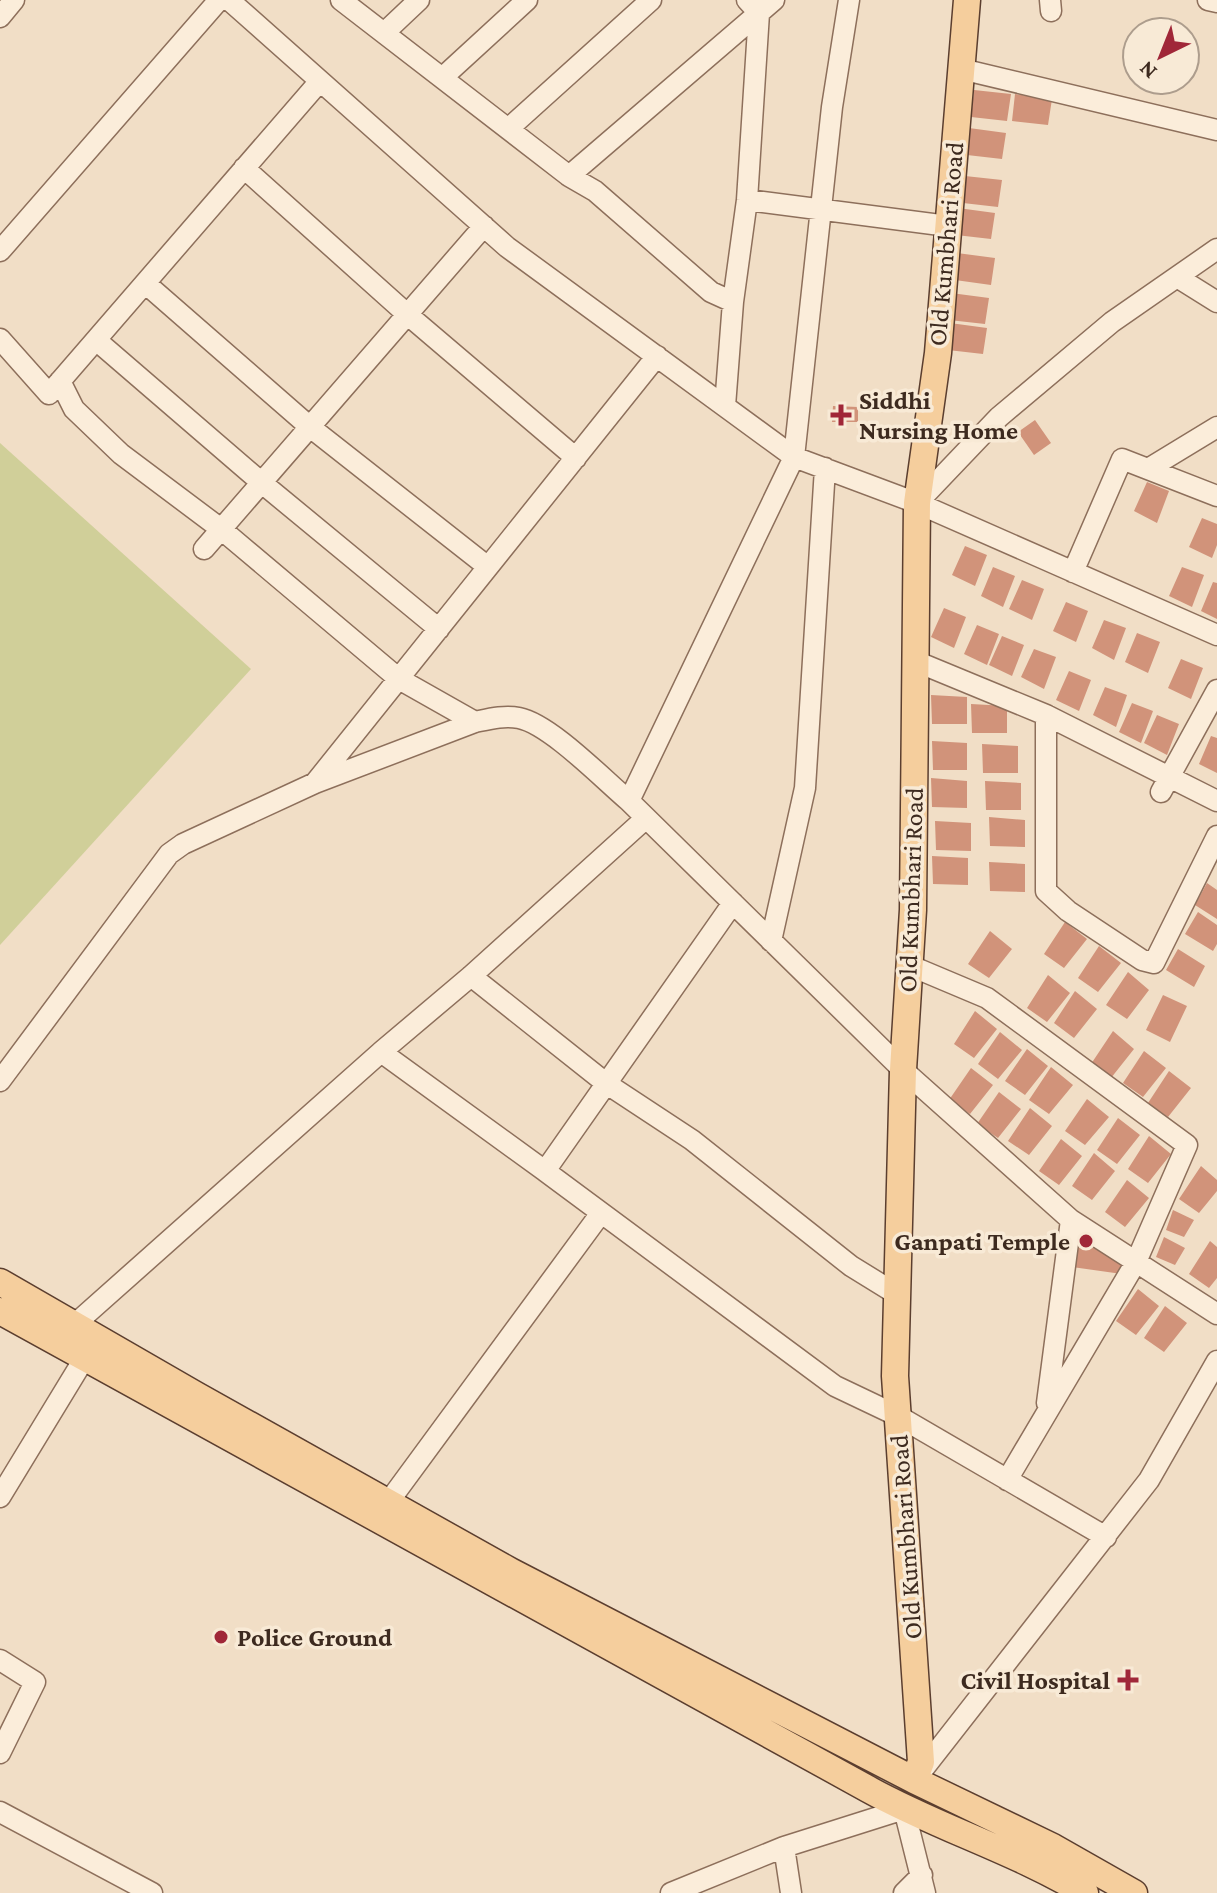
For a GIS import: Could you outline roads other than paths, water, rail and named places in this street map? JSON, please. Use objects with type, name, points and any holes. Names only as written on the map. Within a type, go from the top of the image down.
[{"type":"main road","name":"Old Kumbhari Road","points":[[914,1780],[921,1762],[895,1376],[903,1070],[911,966],[917,503],[938,353],[967,0]]},
{"type":"main road","points":[[0,1282],[387,1504],[512,1572],[914,1780],[1053,1847],[1134,1893]]},
{"type":"main road","points":[[0,1311],[904,1809],[1052,1873],[1085,1893]]},
{"type":"street","points":[[0,17],[14,0]]},
{"type":"street","points":[[0,251],[219,0]]},
{"type":"street","points":[[229,0],[507,247],[794,457],[917,503],[1217,635]]},
{"type":"street","points":[[341,0],[569,176],[595,191],[711,292],[733,302]]},
{"type":"street","points":[[384,33],[419,0]]},
{"type":"street","points":[[442,78],[527,0]]},
{"type":"street","points":[[508,129],[651,0]]},
{"type":"street","points":[[629,801],[794,457],[832,107],[849,0]]},
{"type":"street","points":[[1208,0],[1217,2]]},
{"type":"street","points":[[569,176],[760,4]]},
{"type":"street","points":[[725,406],[733,302],[747,200],[760,4]]},
{"type":"street","points":[[961,69],[1217,130]]},
{"type":"street","points":[[0,339],[49,394],[320,81]]},
{"type":"street","points":[[244,168],[408,315],[576,458]]},
{"type":"street","points":[[747,200],[948,226]]},
{"type":"street","points":[[204,549],[484,226]]},
{"type":"street","points":[[917,503],[999,417],[1112,322],[1217,249]]},
{"type":"street","points":[[1177,277],[1217,302]]},
{"type":"street","points":[[145,283],[310,427],[488,567]]},
{"type":"street","points":[[96,340],[439,629]]},
{"type":"street","points":[[315,783],[657,356]]},
{"type":"street","points":[[60,381],[74,409],[121,454],[221,529],[399,679],[475,722]]},
{"type":"street","points":[[1148,469],[1217,427]]},
{"type":"street","points":[[1073,572],[1122,459],[1217,496]]},
{"type":"street","points":[[771,941],[805,788],[825,468]]},
{"type":"street","points":[[915,661],[1046,715],[1165,784],[1217,801]]},
{"type":"street","points":[[1165,784],[1217,690]]},
{"type":"street","points":[[1046,715],[1046,891],[1068,911],[1142,960],[1154,963],[1217,836]]},
{"type":"street","points":[[0,1081],[169,854],[183,844],[315,783],[475,722],[498,717],[519,718],[540,726],[629,801],[903,1070],[1071,1220],[1217,1314]]},
{"type":"street","points":[[74,1325],[645,819]]},
{"type":"street","points":[[545,1171],[733,903]]},
{"type":"street","points":[[911,966],[987,998],[1187,1145],[1136,1262],[1007,1480]]},
{"type":"street","points":[[471,976],[607,1084],[692,1140],[851,1266],[898,1295]]},
{"type":"street","points":[[381,1052],[835,1386],[898,1416],[1106,1537]]},
{"type":"street","points":[[387,1504],[601,1213]]},
{"type":"street","points":[[1046,1411],[1071,1220]]},
{"type":"street","points":[[0,1497],[84,1359]]},
{"type":"street","points":[[914,1780],[1149,1480],[1217,1361]]},
{"type":"street","points":[[0,1660],[35,1682],[0,1753]]},
{"type":"street","points":[[671,1893],[784,1847],[904,1809],[924,1884],[904,1893]]},
{"type":"street","points":[[0,1812],[152,1893]]},
{"type":"street","points":[[784,1847],[791,1893]]},
{"type":"place","name":"Siddhi Nursing Home","points":[[841,415]]},
{"type":"place","name":"Ganpati Temple","points":[[1086,1241]]},
{"type":"place","name":"Police Ground","points":[[221,1637]]},
{"type":"place","name":"Civil Hospital","points":[[1128,1680]]}]
